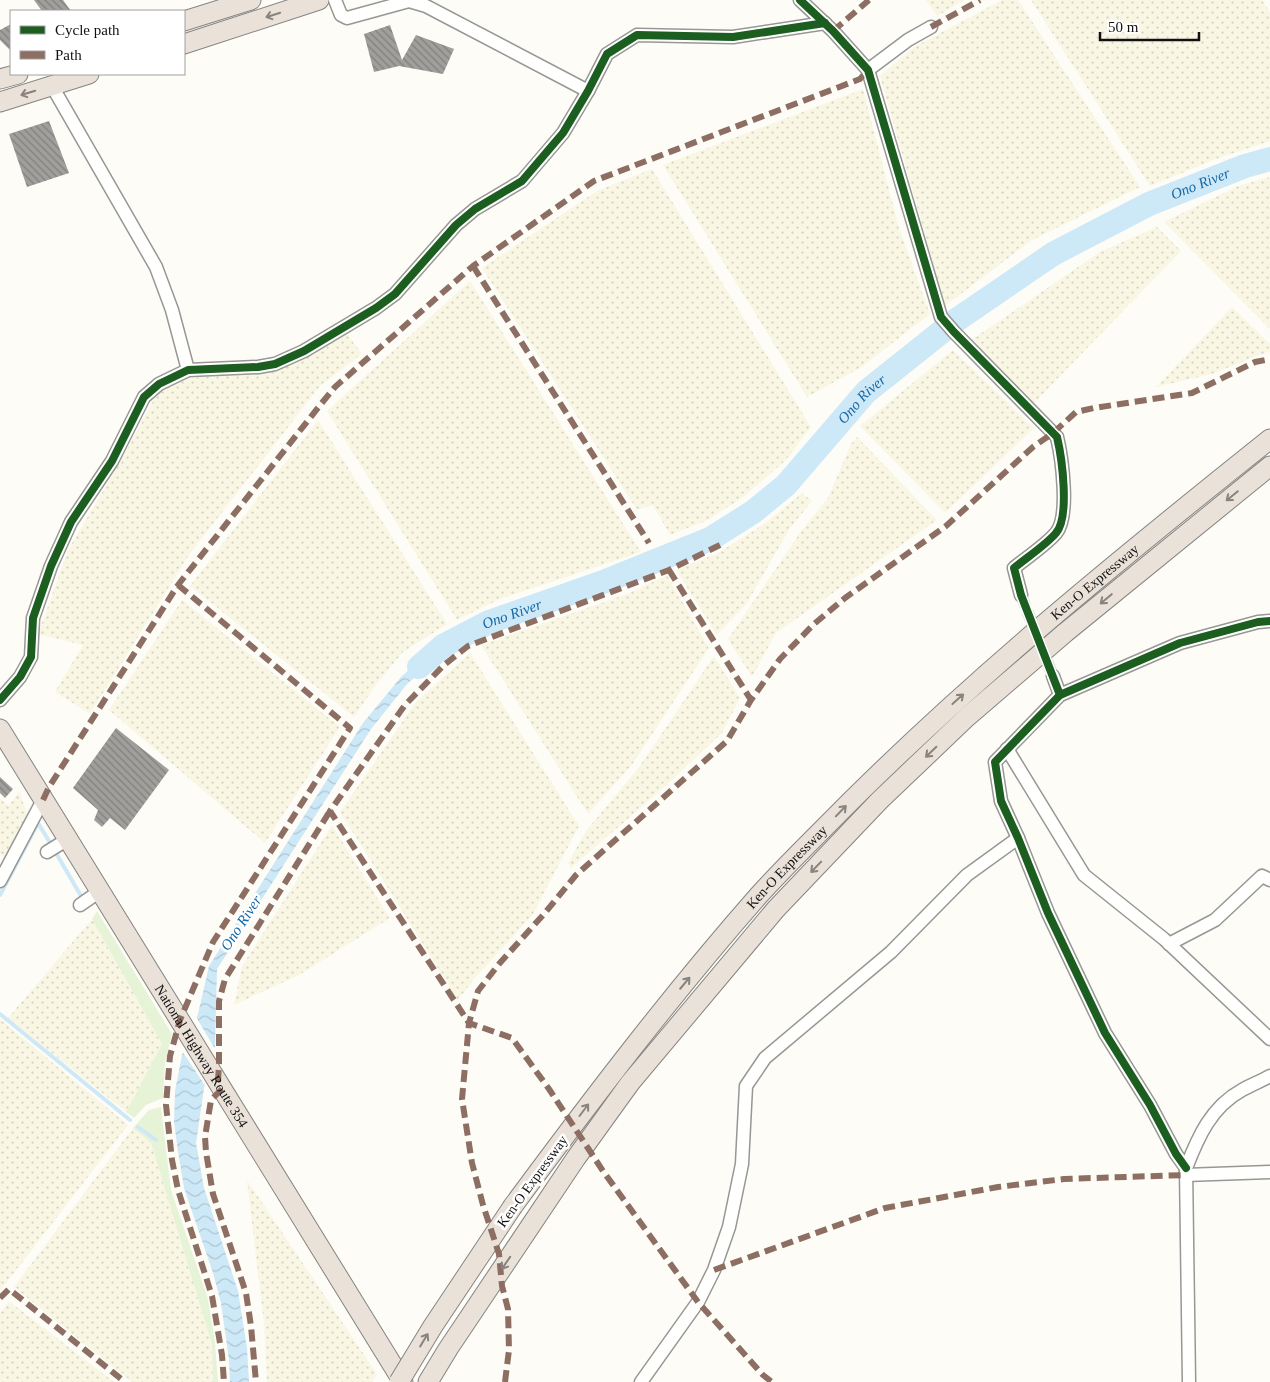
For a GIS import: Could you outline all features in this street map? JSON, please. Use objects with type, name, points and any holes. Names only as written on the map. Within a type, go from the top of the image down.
[{"type":"highway","points":[[185,21],[251,0]]},
{"type":"highway","points":[[185,44],[319,0]]},
{"type":"highway","points":[[0,79],[14,75]]},
{"type":"highway","points":[[0,102],[86,75]]},
{"type":"highway","name":"Ken-O Expressway","points":[[399,1382],[433,1326],[513,1206],[615,1069],[679,989],[761,893],[868,783],[955,702],[1054,614],[1270,439]]},
{"type":"highway","name":"Ken-O Expressway","points":[[428,1382],[448,1349],[576,1158],[630,1082],[776,909],[880,800],[968,718],[1066,632],[1270,466]]},
{"type":"highway","name":"National Highway Route 354","points":[[0,729],[403,1382]]},
{"type":"street","points":[[335,0],[341,15],[347,18],[409,1],[426,6],[588,92]]},
{"type":"street","points":[[800,0],[834,30],[868,70],[941,317],[1057,437],[1065,504],[1057,532],[1014,568],[1021,595]]},
{"type":"street","points":[[0,700],[20,677],[31,657],[34,618],[52,566],[71,522],[112,461],[144,397],[159,384],[188,370],[258,367],[275,364],[304,351],[376,308],[412,276],[456,225],[476,209],[522,180],[563,133],[588,92],[607,54],[636,35],[733,37],[825,23]]},
{"type":"street","points":[[868,70],[908,40],[931,28]]},
{"type":"street","points":[[52,86],[156,267],[172,310],[188,370]]},
{"type":"street","points":[[1186,1172],[1150,1105],[1105,1033],[1048,913],[1001,801],[995,762],[1060,695],[1180,644],[1258,622],[1270,621]]},
{"type":"street","points":[[1052,676],[1060,695]]},
{"type":"street","points":[[1007,749],[1084,875],[1169,944],[1270,1039]]},
{"type":"street","points":[[0,881],[43,800]]},
{"type":"street","points":[[641,1382],[698,1302],[714,1270],[729,1227],[742,1164],[746,1086],[765,1058],[890,952],[967,876],[1018,838]]},
{"type":"street","points":[[47,852],[68,839]]},
{"type":"street","points":[[1169,944],[1215,920],[1262,876],[1270,880]]},
{"type":"street","points":[[80,904],[100,892]]},
{"type":"street","points":[[1190,1382],[1186,1172],[1195,1144],[1205,1125],[1218,1107],[1241,1090],[1270,1076]]},
{"type":"street","points":[[1186,1172],[1270,1172]]},
{"type":"shaded area","points":[[926,0],[965,0],[937,16]]},
{"type":"shaded area","points":[[1002,0],[1018,0],[1140,187],[1032,240],[945,306],[880,76],[914,47]]},
{"type":"shaded area","points":[[1031,0],[1262,0],[1270,12],[1270,141],[1216,159],[1150,186]]},
{"type":"shaded area","points":[[863,89],[899,228],[930,314],[860,368],[807,397],[663,165]]},
{"type":"shaded area","points":[[652,169],[811,427],[786,460],[743,497],[708,520],[670,535],[653,505],[637,510],[482,268],[597,191]]},
{"type":"shaded area","points":[[1270,177],[1270,329],[1164,222],[1238,186]]},
{"type":"shaded area","points":[[1157,227],[1181,251],[1034,403],[970,341],[1100,252]]},
{"type":"shaded area","points":[[470,281],[641,552],[500,599],[457,620],[327,411]]},
{"type":"shaded area","points":[[1232,307],[1270,344],[1270,351],[1212,374],[1156,387]]},
{"type":"shaded area","points":[[347,334],[362,354],[320,386],[189,555],[90,714],[55,692],[83,645],[38,634],[68,550],[123,457],[160,388],[179,379],[270,372],[326,347]]},
{"type":"shaded area","points":[[953,350],[1034,428],[945,513],[860,426]]},
{"type":"shaded area","points":[[318,420],[447,624],[403,652],[375,686],[354,717],[190,586]]},
{"type":"shaded area","points":[[857,437],[937,520],[776,633],[752,677],[728,639],[802,530],[828,498],[851,444]]},
{"type":"shaded area","points":[[802,493],[812,501],[790,528],[747,603],[717,635],[676,570],[718,553],[767,522]]},
{"type":"shaded area","points":[[667,575],[709,648],[631,766],[588,814],[481,645],[627,594]]},
{"type":"shaded area","points":[[182,600],[340,727],[265,843],[109,710]]},
{"type":"shaded area","points":[[470,653],[579,826],[532,916],[474,979],[458,1000],[340,812],[416,702]]},
{"type":"shaded area","points":[[714,656],[740,698],[722,733],[660,791],[571,868],[568,863],[586,831],[640,766]]},
{"type":"shaded area","points":[[19,791],[27,814],[7,857],[0,855],[0,798],[9,806]]},
{"type":"shaded area","points":[[332,825],[390,918],[299,975],[234,1005],[242,966]]},
{"type":"shaded area","points":[[92,919],[162,1044],[126,1112],[8,1018]]},
{"type":"shaded area","points":[[0,1019],[128,1125],[0,1291]]},
{"type":"shaded area","points":[[133,1128],[151,1143],[212,1345],[213,1382],[132,1382],[14,1287]]},
{"type":"shaded area","points":[[247,1180],[377,1374],[372,1382],[267,1382],[264,1324]]},
{"type":"shaded area","points":[[9,1301],[114,1382],[0,1382],[0,1313]]},
{"type":"green space","points":[[97,911],[172,1034],[165,1062],[163,1098],[146,1105],[134,1118],[126,1112],[162,1044],[92,919]]},
{"type":"green space","points":[[161,1107],[171,1190],[208,1299],[215,1343],[218,1382],[213,1382],[212,1345],[151,1143],[133,1128],[149,1110]]},
{"type":"water","points":[[441,641],[445,651],[407,684],[371,729],[217,969],[215,1046],[204,1088],[196,1143],[204,1188],[238,1291],[247,1348],[249,1382],[230,1382],[221,1303],[213,1273],[184,1188],[178,1151],[174,1122],[175,1091],[182,1055],[198,1014],[209,966],[363,723],[401,677]]},
{"type":"pier","points":[[195,1015],[215,1049],[206,1087],[182,1051]]},
{"type":"building","points":[[34,0],[63,0],[70,10],[41,10]]},
{"type":"building","points":[[10,25],[10,50],[0,40],[0,30]]},
{"type":"building","points":[[390,25],[402,60],[416,35],[454,49],[443,74],[399,66],[374,72],[364,34]]},
{"type":"building","points":[[49,121],[69,173],[27,187],[9,134]]},
{"type":"building","points":[[116,728],[169,770],[125,830],[110,818],[102,827],[94,820],[98,810],[73,788]]},
{"type":"building","points":[[0,777],[13,789],[5,798],[0,793]]},
{"type":"waterway","name":"Ono River","points":[[419,667],[443,646],[489,622],[606,581],[710,539],[753,512],[786,485],[866,392],[955,321],[1053,254],[1149,204],[1245,166],[1270,159]]},
{"type":"waterway","points":[[38,823],[49,841]]},
{"type":"waterway","points":[[0,895],[38,823]]},
{"type":"waterway","points":[[56,853],[81,896]]},
{"type":"waterway","points":[[0,1014],[130,1120]]},
{"type":"waterway","points":[[138,1127],[156,1140]]},
{"type":"tunnel","points":[[1021,595],[1053,676]]},
{"type":"marked path","points":[[833,31],[869,0]]},
{"type":"marked path","points":[[931,27],[980,0]]},
{"type":"marked path","points":[[43,800],[49,787],[178,585],[335,387],[473,266],[594,181],[860,79],[868,70]]},
{"type":"marked path","points":[[473,266],[649,543]]},
{"type":"marked path","points":[[505,1382],[509,1350],[508,1309],[502,1286],[499,1254],[472,1163],[462,1099],[469,1023],[478,991],[576,875],[727,741],[751,700],[780,659],[814,624],[845,598],[946,526],[1033,447],[1053,433],[1076,412],[1192,393],[1255,362],[1270,359]]},
{"type":"marked path","points":[[720,545],[669,570],[468,646],[444,665],[405,705],[330,811],[469,1023],[512,1038],[549,1089],[603,1171],[698,1302],[763,1375],[772,1382]]},
{"type":"marked path","points":[[669,570],[751,700]]},
{"type":"marked path","points":[[178,585],[350,728],[213,942],[180,1020],[170,1056],[166,1105],[172,1160],[178,1190],[212,1296],[222,1355],[224,1382]]},
{"type":"marked path","points":[[218,1082],[219,1001],[225,979],[330,811]]},
{"type":"marked path","points":[[222,1089],[211,1100],[205,1137],[206,1152],[213,1194],[246,1293],[256,1382]]},
{"type":"marked path","points":[[714,1270],[885,1208],[998,1187],[1064,1179],[1185,1175]]},
{"type":"marked path","points":[[0,1298],[9,1289],[125,1382]]},
{"type":"cycle path","points":[[800,0],[833,31],[868,70],[941,317],[1057,437],[1064,487],[1063,514],[1060,525],[1056,533],[1047,542],[1014,568],[1021,595],[1060,695]]},
{"type":"cycle path","points":[[0,700],[20,677],[31,657],[33,618],[51,566],[71,522],[112,461],[144,397],[159,384],[188,370],[258,367],[275,364],[304,351],[376,308],[395,294],[456,225],[475,209],[522,181],[563,133],[607,54],[637,35],[733,37],[825,23]]},
{"type":"cycle path","points":[[1186,1168],[1176,1154],[1150,1105],[1105,1033],[1048,913],[1001,801],[995,762],[1060,695],[1180,643],[1258,622],[1270,621]]}]
